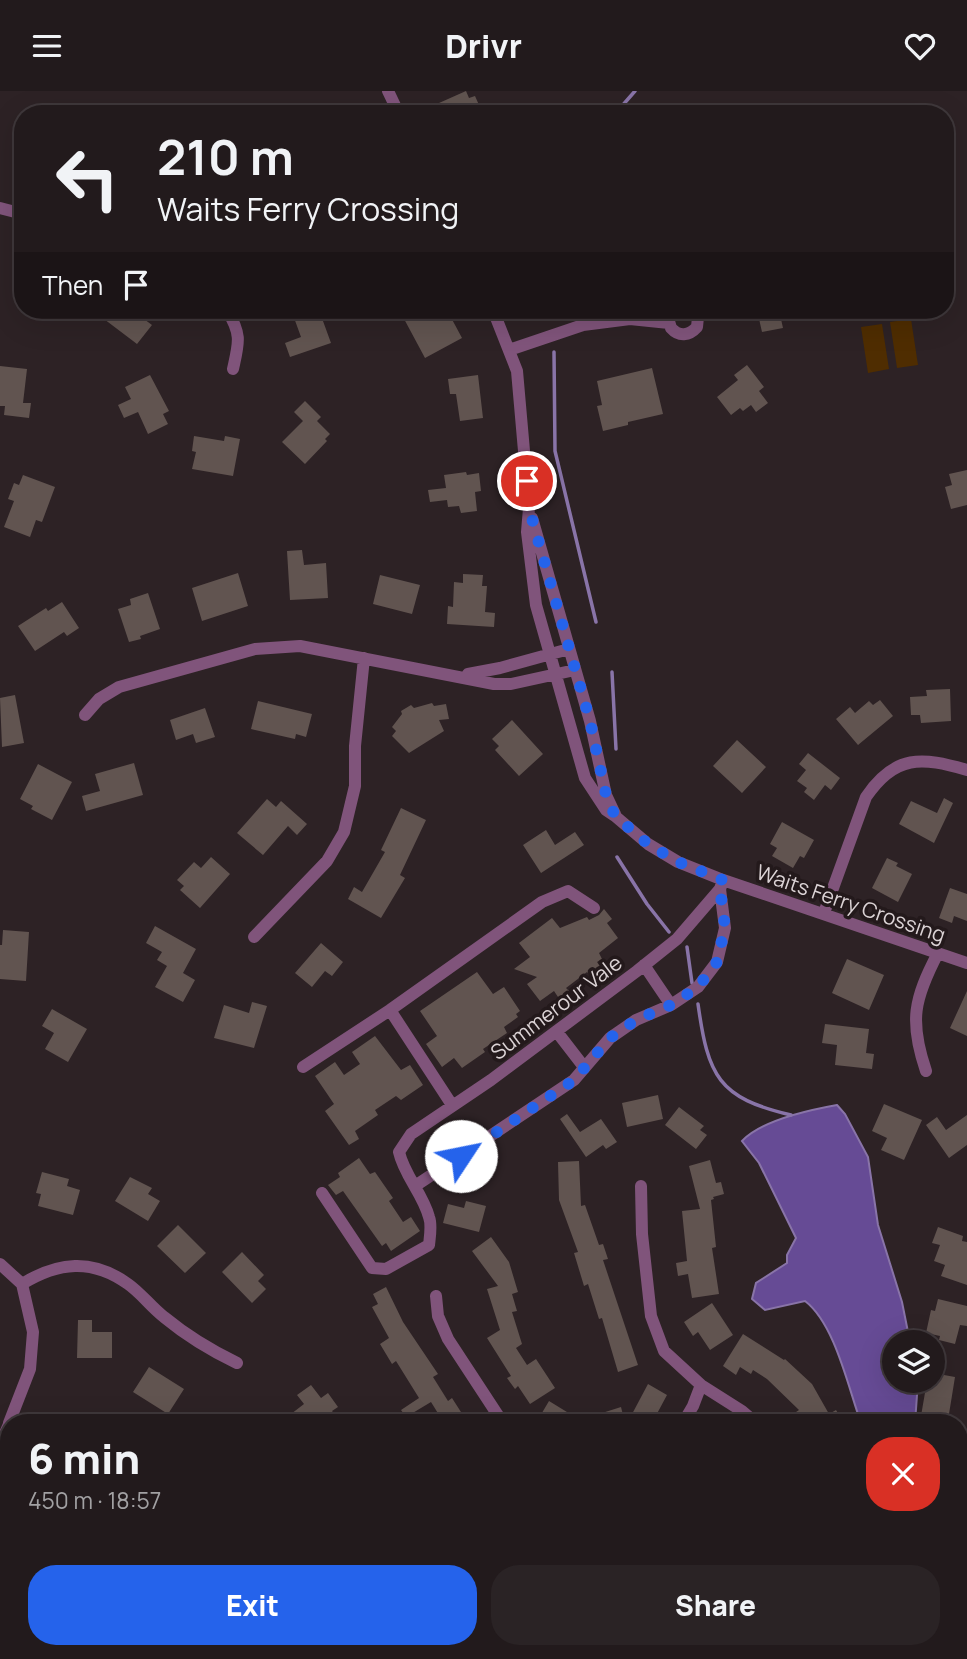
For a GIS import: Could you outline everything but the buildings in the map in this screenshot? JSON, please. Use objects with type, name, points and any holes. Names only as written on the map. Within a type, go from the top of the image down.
[{"type":"street","points":[[233,319],[237,325],[239,341],[233,369]]},
{"type":"street","name":"Waits Ferry Crossing","points":[[497,319],[517,371],[533,584],[585,778],[597,799],[606,810],[648,844],[721,884],[824,913],[967,963]]},
{"type":"street","points":[[509,350],[583,325],[631,319],[668,323]]},
{"type":"street","points":[[668,323],[669,319]]},
{"type":"street","points":[[668,323],[674,332],[684,335],[697,327],[697,319]]},
{"type":"street","name":"Waits Ferry Crossing","points":[[529,508],[590,721],[606,795],[615,816]]},
{"type":"street","points":[[85,715],[99,699],[118,687],[255,649],[300,646],[495,684],[510,684],[575,670]]},
{"type":"street","points":[[460,676],[500,669],[569,649]]},
{"type":"street","points":[[254,937],[327,861],[344,832],[355,786],[355,745],[364,658]]},
{"type":"street","points":[[824,913],[866,797],[876,783],[889,771],[909,762],[932,760],[967,770]]},
{"type":"street","points":[[322,1193],[372,1268],[386,1269],[429,1245],[430,1219],[415,1186],[574,1080],[610,1038],[636,1020],[671,1005],[698,987],[717,962],[725,927],[721,884]]},
{"type":"street","name":"Summerour Vale","points":[[415,1186],[401,1164],[399,1152],[411,1134],[557,1032],[677,939],[721,884]]},
{"type":"street","points":[[303,1067],[390,1010],[542,902],[568,891],[594,908]]},
{"type":"street","points":[[926,1071],[916,1044],[916,1013],[923,982],[938,953]]},
{"type":"street","points":[[644,965],[671,1005]]},
{"type":"street","points":[[390,1010],[452,1105]]},
{"type":"street","points":[[557,1032],[584,1067]]},
{"type":"street","points":[[641,1187],[642,1234],[651,1317],[664,1351],[701,1385],[746,1414]]},
{"type":"street","points":[[0,1264],[22,1284],[33,1332],[33,1352],[24,1387],[13,1414]]},
{"type":"street","points":[[22,1284],[42,1272],[62,1266],[82,1266],[105,1271],[128,1284],[185,1334],[237,1363]]},
{"type":"street","points":[[436,1296],[438,1317],[448,1339],[497,1414]]},
{"type":"street","points":[[688,1414],[701,1385]]},
{"type":"shaded area","points":[[911,319],[918,365],[897,368],[890,322]]},
{"type":"shaded area","points":[[882,324],[889,369],[868,373],[861,327]]},
{"type":"shaded area","points":[[837,1105],[845,1114],[868,1157],[878,1225],[902,1302],[908,1330],[882,1330],[882,1393],[917,1393],[916,1414],[858,1414],[832,1340],[815,1311],[805,1301],[765,1310],[752,1299],[756,1283],[787,1263],[787,1255],[796,1238],[759,1163],[742,1141],[773,1122]]},
{"type":"waterway","points":[[623,105],[635,91]]},
{"type":"waterway","points":[[554,352],[555,451],[596,622]]},
{"type":"waterway","points":[[612,672],[616,749]]},
{"type":"waterway","points":[[617,857],[647,904],[669,932]]},
{"type":"waterway","points":[[687,947],[692,983]]},
{"type":"waterway","points":[[698,1004],[706,1049],[721,1080],[747,1101],[791,1115]]},
{"type":"route","points":[[461,1156],[574,1080],[610,1038],[636,1020],[671,1005],[698,987],[717,962],[725,927],[720,889],[723,880],[678,862],[648,844],[615,816],[606,795],[590,721],[529,508],[527,481]]}]
